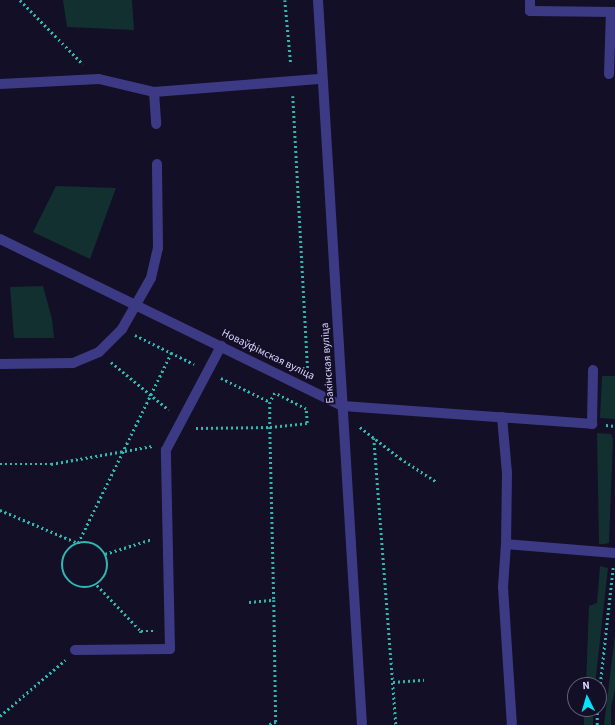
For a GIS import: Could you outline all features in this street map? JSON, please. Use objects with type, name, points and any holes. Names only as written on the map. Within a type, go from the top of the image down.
[{"type":"street","name":"Бакінская вуліца","points":[[318,0],[321,79],[343,406],[362,725]]},
{"type":"street","points":[[530,0],[530,11],[613,12],[609,74]]},
{"type":"street","points":[[0,84],[99,79],[154,92],[321,79]]},
{"type":"street","points":[[154,92],[156,124]]},
{"type":"street","points":[[0,364],[73,363],[99,352],[122,329],[138,306],[151,278],[158,248],[157,164]]},
{"type":"street","name":"Новаўфімская вуліца","points":[[0,239],[343,406],[592,424],[593,370]]},
{"type":"street","points":[[75,650],[170,649],[166,450],[221,346]]},
{"type":"street","points":[[502,417],[507,473],[506,544],[503,587],[512,725]]},
{"type":"street","points":[[506,544],[615,553]]},
{"type":"path","points":[[20,0],[99,79]]},
{"type":"path","points":[[286,0],[308,371]]},
{"type":"path","points":[[0,510],[78,543],[94,544],[105,554],[108,568],[102,581],[97,585],[80,588],[66,578],[62,562],[65,553],[78,543],[171,353]]},
{"type":"path","points":[[269,725],[275,723],[274,600],[270,428],[270,402],[275,393],[306,409],[307,423],[270,428]]},
{"type":"path","points":[[357,424],[400,458],[437,482]]},
{"type":"path","points":[[0,464],[51,464],[144,449],[174,436]]},
{"type":"path","points":[[374,438],[396,725]]},
{"type":"path","points":[[105,554],[153,539],[168,538]]},
{"type":"path","points":[[601,677],[615,553]]},
{"type":"path","points":[[97,585],[141,631],[141,650]]},
{"type":"path","points":[[249,602],[274,600]]},
{"type":"path","points":[[0,716],[75,650]]},
{"type":"path","points":[[393,682],[424,680]]},
{"type":"green space","points":[[63,0],[132,0],[134,30],[67,27]]},
{"type":"green space","points":[[56,186],[116,188],[90,259],[33,232]]},
{"type":"green space","points":[[43,286],[52,319],[54,338],[14,338],[10,287]]},
{"type":"green space","points":[[602,376],[615,376],[615,419],[600,418]]},
{"type":"green space","points":[[597,433],[611,434],[613,439],[609,543],[604,544],[599,544]]},
{"type":"green space","points":[[600,566],[608,568],[596,677],[586,677],[589,606],[597,603]]},
{"type":"green space","points":[[615,635],[615,690],[611,707],[611,725],[604,725],[605,717],[607,717],[607,700]]},
{"type":"green space","points":[[584,717],[593,717],[593,725],[584,725]]}]
